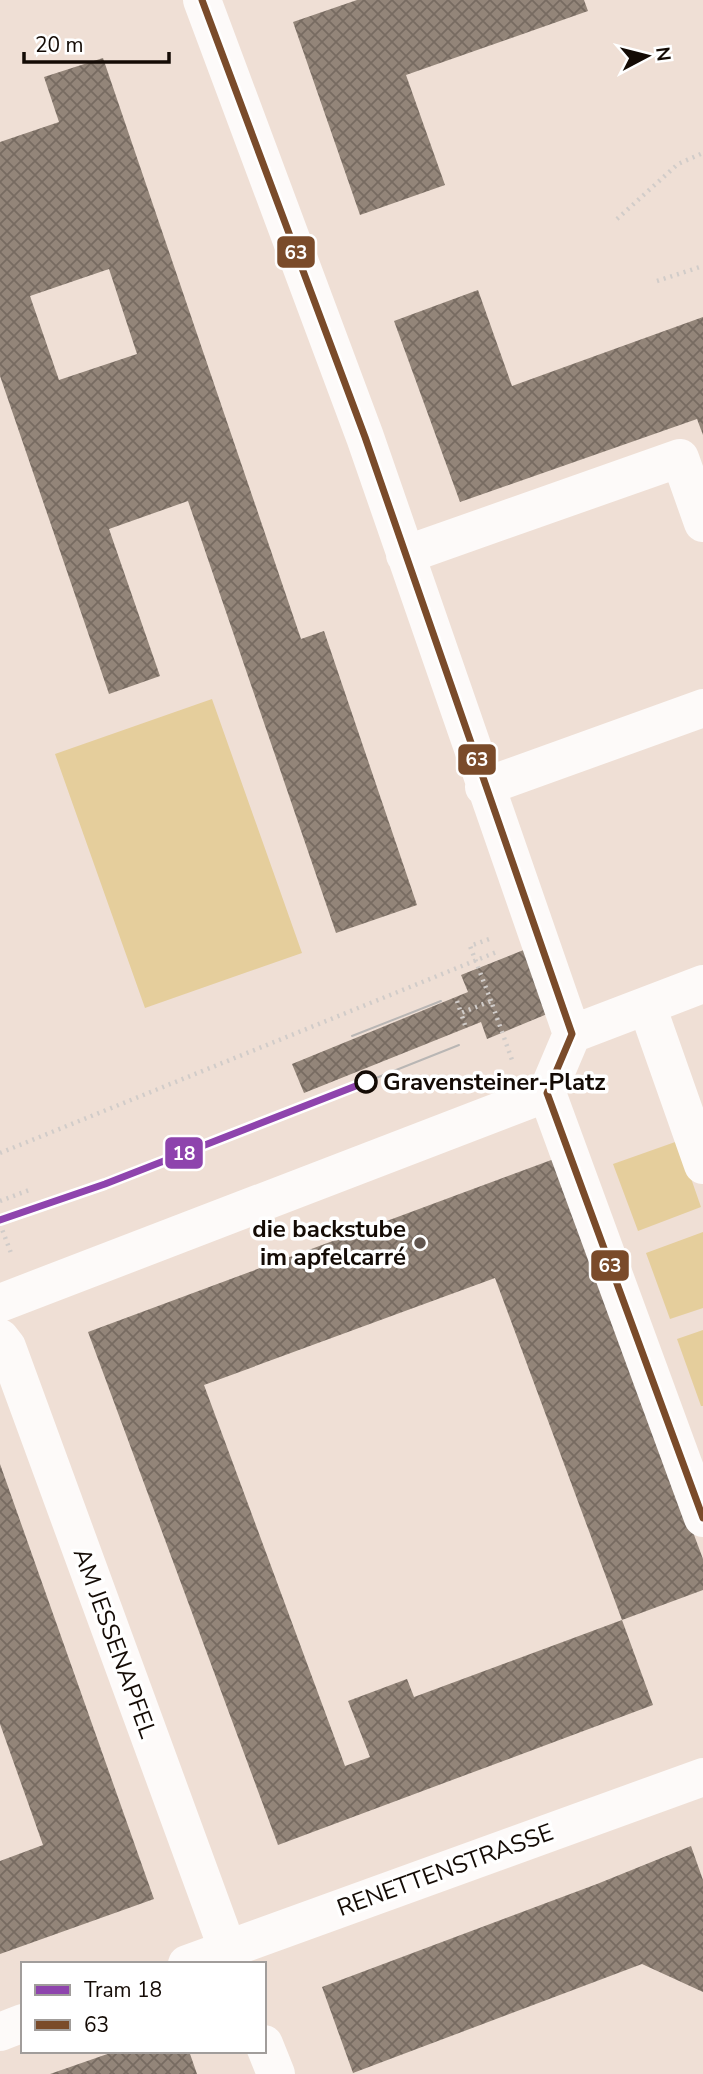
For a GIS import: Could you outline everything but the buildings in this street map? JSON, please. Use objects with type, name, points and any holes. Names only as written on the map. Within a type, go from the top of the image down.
[{"type":"street","points":[[202,0],[365,436],[484,787],[532,938],[572,1034],[547,1093],[703,1518]]},
{"type":"street","points":[[405,555],[680,458],[703,523]]},
{"type":"street","points":[[484,787],[703,708]]},
{"type":"street","points":[[572,1034],[703,984]]},
{"type":"street","points":[[647,1006],[703,1165]]},
{"type":"street","points":[[0,1303],[547,1093]]},
{"type":"street","name":"AM JESSENAPFEL","points":[[0,1338],[8,1347],[231,1956]]},
{"type":"street","name":"RENETTENSTRASSE","points":[[198,1962],[231,1956],[703,1777]]},
{"type":"street","points":[[0,2032],[21,2025]]},
{"type":"street","points":[[266,2049],[276,2074]]},
{"type":"path","points":[[617,219],[678,164],[703,153]]},
{"type":"path","points":[[657,281],[703,266]]},
{"type":"path","points":[[0,1153],[475,961],[532,938],[520,926],[470,946],[475,961],[491,1001]]},
{"type":"path","points":[[457,1001],[461,1013]]},
{"type":"path","points":[[0,1201],[32,1189]]},
{"type":"shaded area","points":[[212,699],[302,953],[145,1008],[55,754]]},
{"type":"shaded area","points":[[678,1141],[701,1207],[638,1231],[613,1164]]},
{"type":"shaded area","points":[[703,1232],[703,1308],[670,1319],[646,1253]]},
{"type":"shaded area","points":[[703,1330],[703,1406],[701,1406],[677,1339]]},
{"type":"tram line","points":[[352,1036],[441,1001]]},
{"type":"tram line","points":[[366,1082],[459,1045]]},
{"type":"tram line","name":"18","points":[[0,1220],[105,1184],[366,1082]]},
{"type":"transit line","name":"63","points":[[202,0],[365,437],[572,1034],[547,1093],[703,1518]]},
{"type":"place","name":"Gravensteiner-Platz","points":[[366,1082]]},
{"type":"place","name":"die backstube im apfelcarré","points":[[420,1243]]}]
